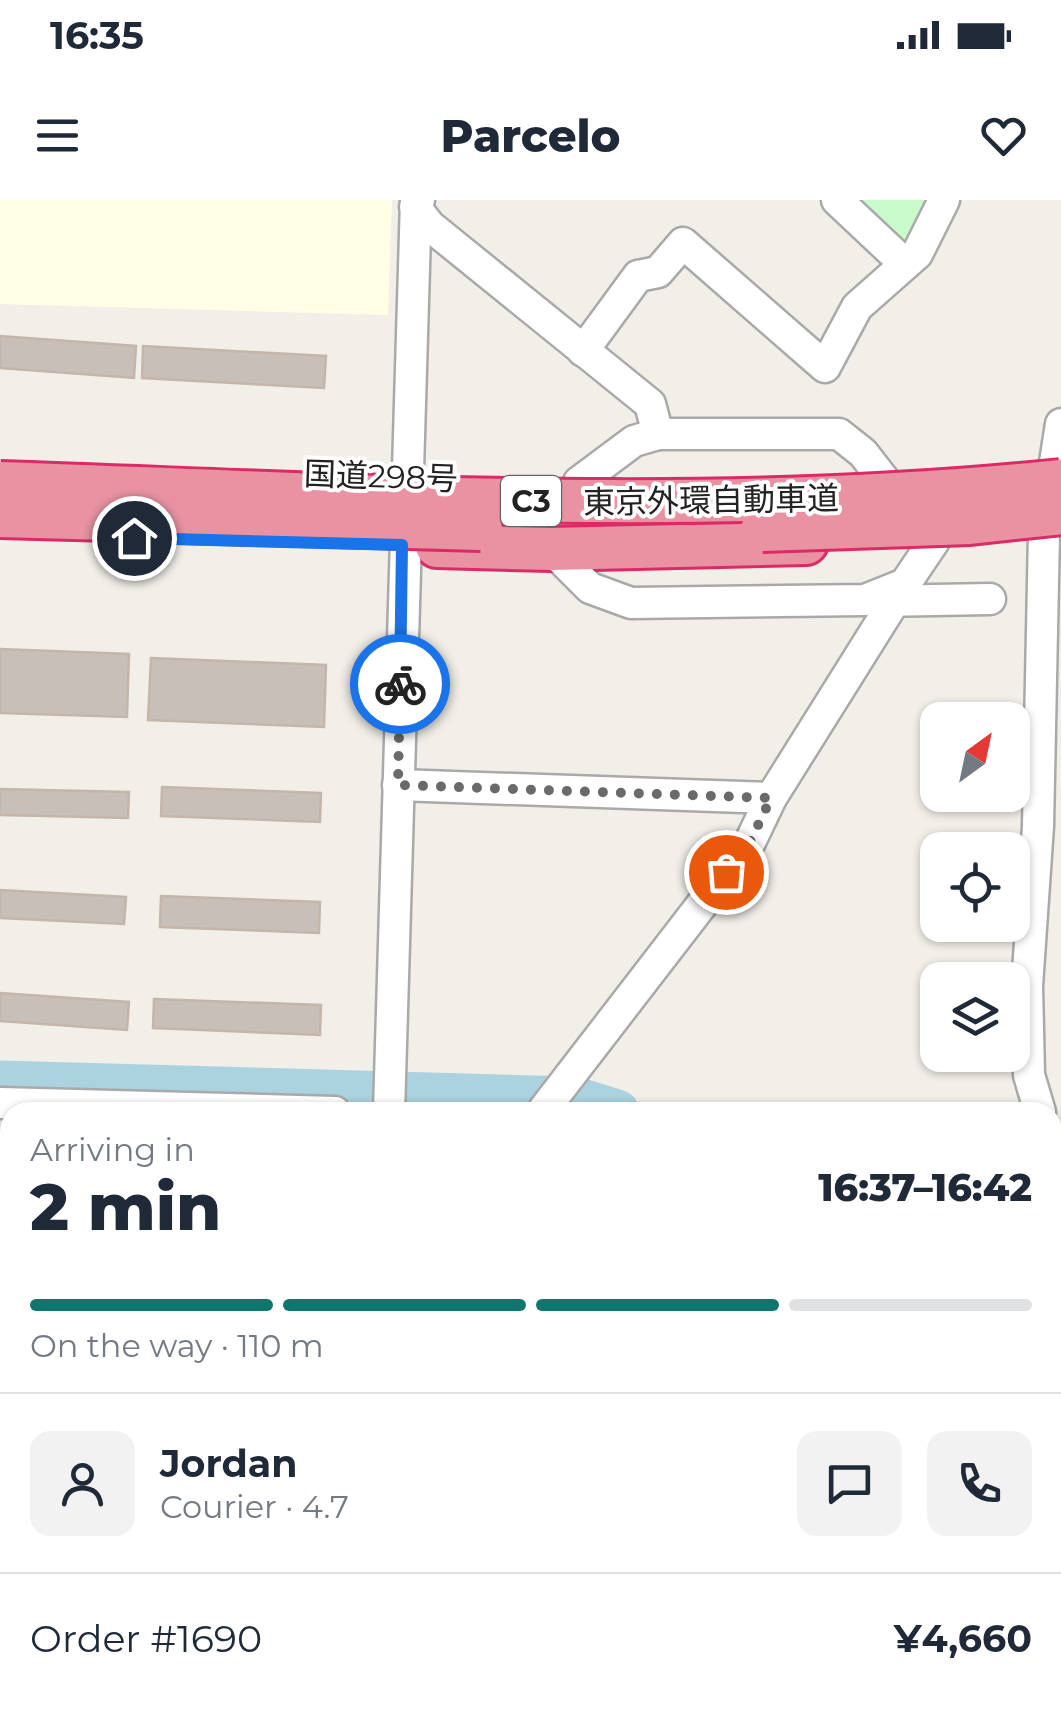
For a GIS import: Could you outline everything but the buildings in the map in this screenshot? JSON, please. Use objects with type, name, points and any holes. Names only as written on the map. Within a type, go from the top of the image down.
[{"type":"highway","name":"国道298号","points":[[0,462],[579,482],[884,480],[1060,459]]},
{"type":"highway","name":"東京外環自動車道","points":[[0,483],[623,505],[934,493],[1060,459]]},
{"type":"highway","name":"東京外環自動車道","points":[[0,516],[632,533],[970,523],[1055,526]]},
{"type":"highway","name":"国道298号","points":[[0,535],[550,549],[934,541],[1055,526]]},
{"type":"street","points":[[837,200],[905,264]]},
{"type":"street","points":[[584,352],[638,276],[658,272],[682,243],[825,366],[857,307],[917,254],[944,200]]},
{"type":"street","points":[[417,202],[430,226],[650,404],[658,434]]},
{"type":"street","points":[[389,1099],[404,477],[417,202]]},
{"type":"street","points":[[579,482],[634,441],[658,434],[839,434],[863,453],[884,480]]},
{"type":"street","points":[[1037,1102],[1030,1075],[1027,986],[1050,776],[1060,459]]},
{"type":"street","points":[[550,1102],[750,842],[771,798],[934,541]]},
{"type":"street","points":[[550,549],[590,588],[631,603],[864,600],[900,593],[990,598]]},
{"type":"street","points":[[398,785],[771,798]]},
{"type":"shaded area","points":[[0,200],[392,200],[388,315],[0,304]]},
{"type":"green space","points":[[837,200],[940,200],[905,264]]},
{"type":"waterway","points":[[0,1083],[585,1102]]},
{"type":"way so far","points":[[400,684],[398,785],[771,798],[750,842],[726,872]]},
{"type":"route","points":[[134,538],[402,545],[400,684]]}]
